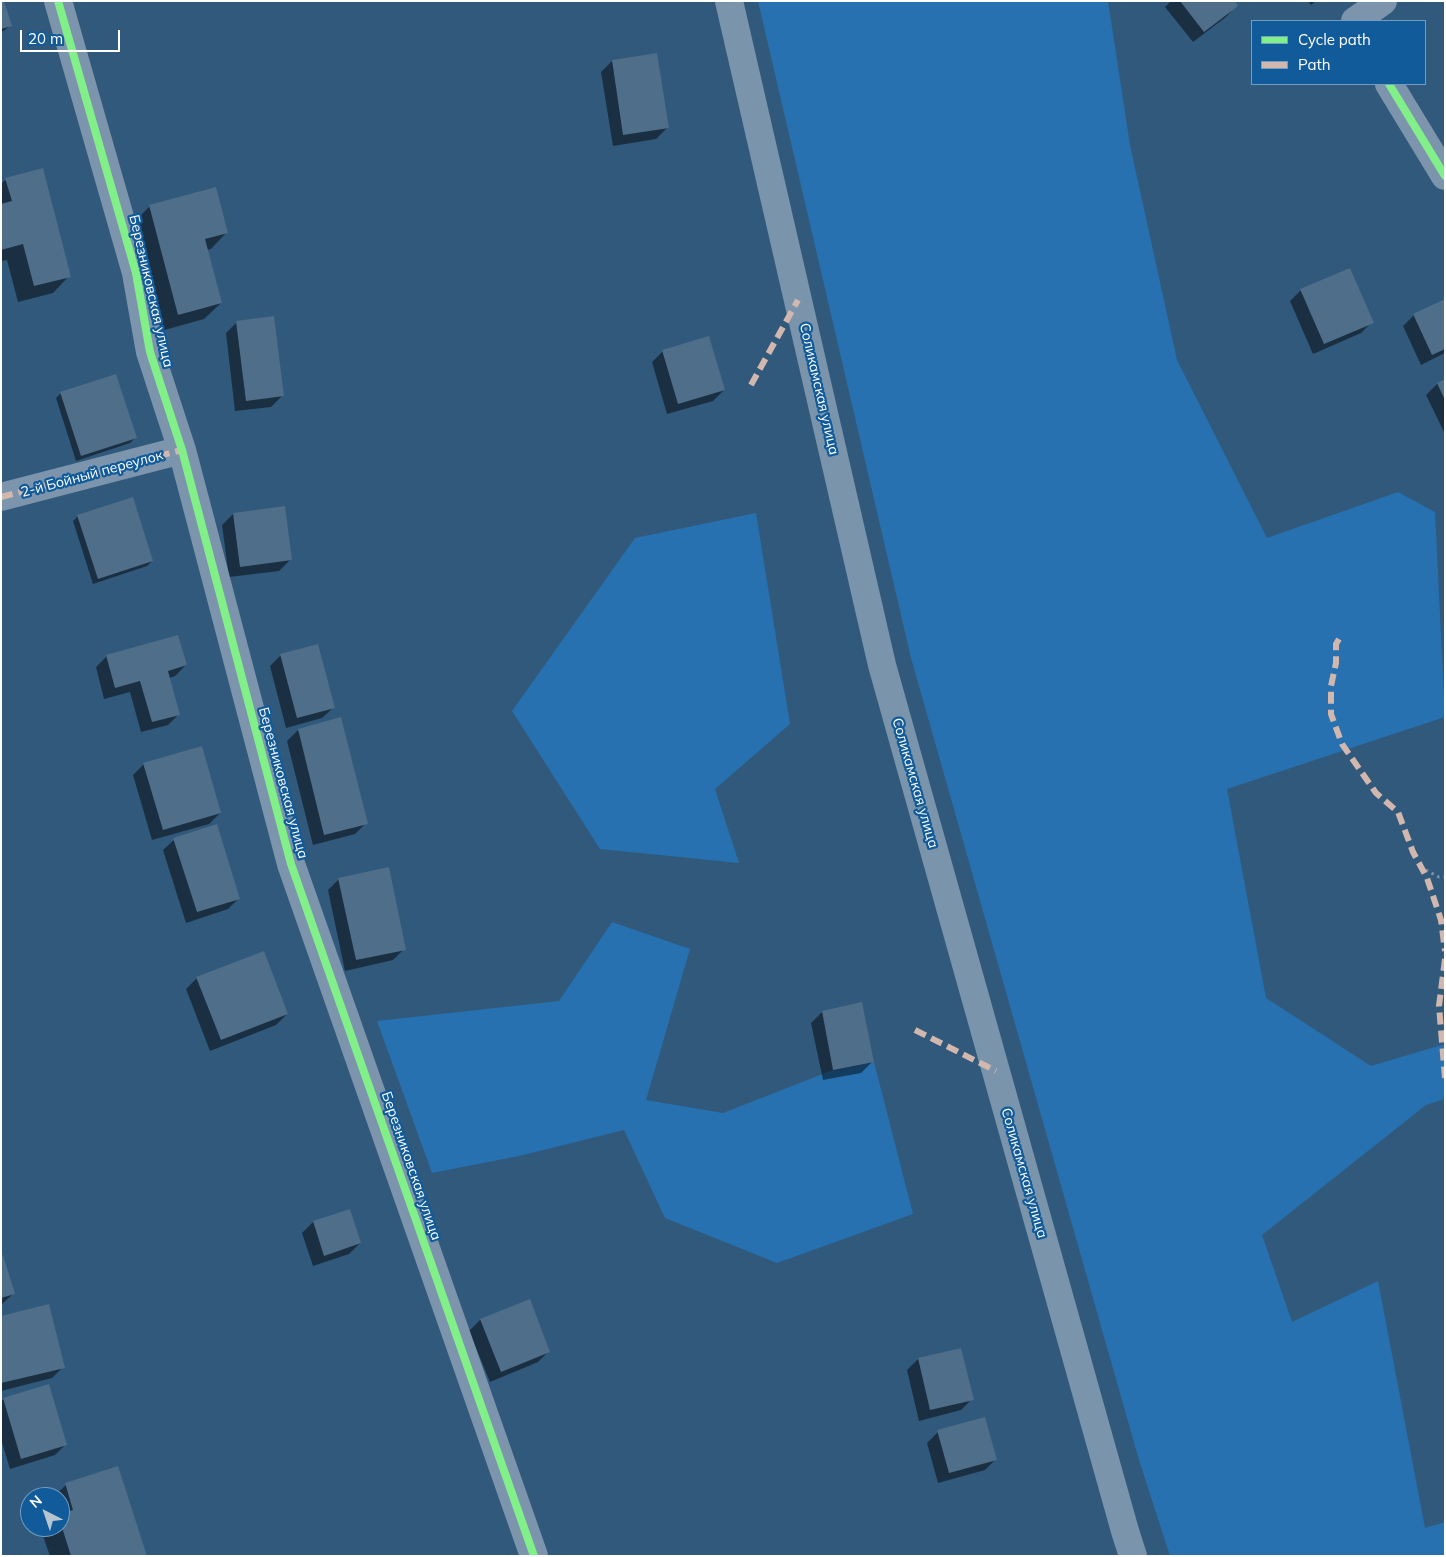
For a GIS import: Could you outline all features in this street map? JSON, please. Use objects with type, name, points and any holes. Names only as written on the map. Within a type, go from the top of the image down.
[{"type":"main road","name":"Соликамская улица","points":[[729,1],[882,665],[1133,1556]]},
{"type":"street","name":"Березниковская улица","points":[[58,1],[136,273],[150,352],[182,450],[292,864],[534,1556]]},
{"type":"street","points":[[1356,20],[1383,1]]},
{"type":"street","points":[[1390,85],[1445,176]]},
{"type":"street","name":"2-й Бойный переулок","points":[[1,497],[182,450]]},
{"type":"path","points":[[1420,867],[1439,877],[1445,877]]},
{"type":"shaded area","points":[[758,1],[1108,1],[1130,145],[1177,360],[1267,538],[1398,492],[1435,512],[1445,717],[1227,789],[1266,998],[1371,1066],[1445,1044],[1445,1099],[1426,1105],[1262,1235],[1292,1322],[1378,1281],[1425,1528],[1445,1522],[1445,1556],[1170,1556],[1139,1460],[911,658]]},
{"type":"shaded area","points":[[756,513],[790,724],[715,789],[739,863],[600,849],[512,711],[635,538]]},
{"type":"shaded area","points":[[612,922],[690,949],[646,1100],[723,1113],[833,1070],[874,1062],[913,1214],[777,1263],[665,1218],[624,1130],[519,1156],[432,1173],[377,1021],[559,1001]]},
{"type":"building","points":[[1,1],[4,1],[12,26],[1,29]]},
{"type":"building","points":[[1180,1],[1235,1],[1238,6],[1204,32]]},
{"type":"building","points":[[657,53],[669,128],[623,135],[612,60]]},
{"type":"building","points":[[43,168],[71,277],[34,286],[23,244],[1,250],[1,204],[12,201],[5,178]]},
{"type":"building","points":[[216,187],[228,233],[205,239],[222,303],[178,315],[149,205]]},
{"type":"building","points":[[1350,268],[1374,323],[1324,344],[1300,289]]},
{"type":"building","points":[[1445,299],[1445,349],[1432,355],[1413,314]]},
{"type":"building","points":[[274,316],[284,396],[246,401],[236,321]]},
{"type":"building","points":[[709,336],[725,390],[678,404],[662,350]]},
{"type":"building","points":[[116,374],[137,438],[81,456],[60,392]]},
{"type":"building","points":[[1445,379],[1445,400],[1437,383]]},
{"type":"building","points":[[133,497],[153,561],[98,579],[77,515]]},
{"type":"building","points":[[285,506],[292,560],[240,567],[233,513]]},
{"type":"building","points":[[178,635],[187,665],[168,671],[180,715],[152,722],[140,681],[115,688],[106,655]]},
{"type":"building","points":[[318,644],[335,708],[297,718],[280,654]]},
{"type":"building","points":[[341,717],[368,824],[324,835],[298,729]]},
{"type":"building","points":[[202,746],[221,813],[163,830],[143,763]]},
{"type":"building","points":[[217,824],[240,899],[197,912],[173,838]]},
{"type":"building","points":[[389,867],[406,950],[356,960],[338,878]]},
{"type":"building","points":[[264,951],[288,1014],[221,1040],[196,977]]},
{"type":"building","points":[[862,1002],[874,1062],[833,1070],[822,1011]]},
{"type":"building","points":[[350,1209],[361,1243],[324,1256],[313,1221]]},
{"type":"building","points":[[3,1255],[15,1294],[1,1298],[1,1256]]},
{"type":"building","points":[[530,1299],[550,1352],[501,1372],[480,1319]]},
{"type":"building","points":[[49,1304],[65,1368],[1,1383],[1,1316]]},
{"type":"building","points":[[961,1348],[974,1400],[930,1410],[918,1358]]},
{"type":"building","points":[[49,1384],[67,1445],[21,1459],[3,1398]]},
{"type":"building","points":[[985,1417],[997,1460],[949,1473],[937,1430]]},
{"type":"building","points":[[118,1466],[147,1556],[71,1556],[65,1537],[70,1537],[70,1511],[73,1510],[70,1500],[70,1487],[66,1487],[65,1483]]},
{"type":"marked path","points":[[751,385],[798,300]]},
{"type":"marked path","points":[[1,497],[182,450]]},
{"type":"marked path","points":[[1339,639],[1336,644],[1336,663],[1331,686],[1331,714],[1342,744],[1376,793],[1398,812],[1413,852],[1427,878],[1441,920],[1445,951]]},
{"type":"marked path","points":[[1445,959],[1439,1006],[1445,1078]]},
{"type":"marked path","points":[[915,1030],[996,1071]]},
{"type":"cycle path","points":[[58,1],[136,273],[150,352],[182,450],[291,864],[534,1556]]},
{"type":"cycle path","points":[[1390,85],[1445,176]]}]
